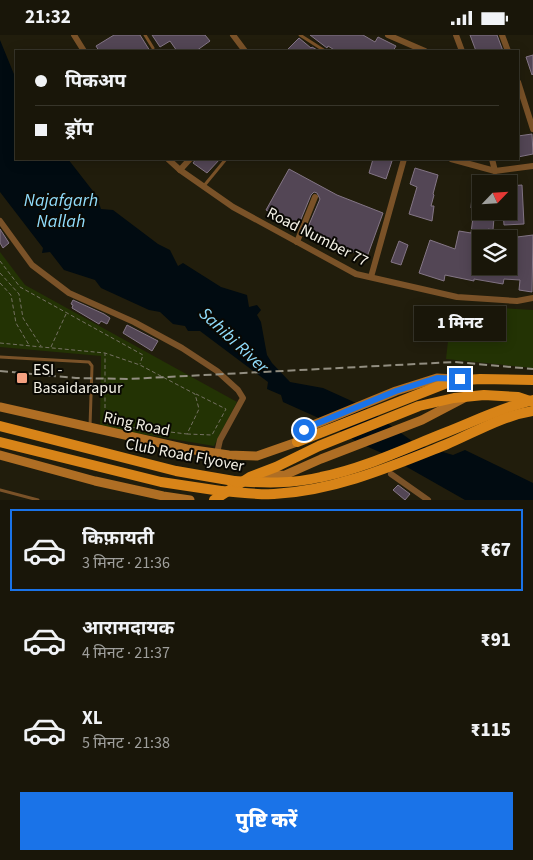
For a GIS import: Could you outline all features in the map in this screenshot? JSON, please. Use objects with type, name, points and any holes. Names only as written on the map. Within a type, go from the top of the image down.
[{"type":"main road","points":[[297,442],[306,428],[386,395],[437,378],[533,380]]},
{"type":"main road","points":[[297,442],[460,379]]},
{"type":"main road","points":[[214,500],[250,477],[276,467],[319,446],[419,406],[454,398],[484,395],[518,397],[533,401]]},
{"type":"main road","points":[[250,477],[285,475],[422,420],[467,397]]},
{"type":"main road","name":"Club Road Flyover","points":[[0,426],[176,471],[234,481],[272,483],[321,478],[339,473],[369,463],[495,412],[533,401]]},
{"type":"main road","name":"Ring Road","points":[[0,407],[90,429],[216,453],[257,456],[297,442]]},
{"type":"main road","name":"Club Road Flyover","points":[[0,442],[161,482],[204,490],[274,494],[317,489],[348,481],[446,444],[510,415],[533,411]]},
{"type":"main road","points":[[0,455],[95,481],[153,492],[163,498],[190,500]]},
{"type":"street","points":[[82,35],[75,37],[83,50]]},
{"type":"street","points":[[233,35],[244,50]]},
{"type":"street","points":[[388,35],[423,50]]},
{"type":"street","points":[[456,35],[462,50]]},
{"type":"street","points":[[502,35],[508,50]]},
{"type":"street","points":[[519,85],[533,129]]},
{"type":"street","name":"Road Number 77","points":[[169,160],[203,187],[233,207],[356,274],[457,297],[517,301],[533,298]]},
{"type":"street","points":[[180,170],[189,160]]},
{"type":"street","points":[[370,277],[404,160]]},
{"type":"street","points":[[454,160],[495,171],[533,166]]},
{"type":"street","points":[[492,160],[495,171]]},
{"type":"street","points":[[297,242],[315,197]]},
{"type":"street","points":[[0,221],[32,265],[69,293],[134,322],[182,348],[217,371],[238,390],[243,398],[220,441],[216,453]]},
{"type":"street","points":[[391,474],[419,497],[428,500]]},
{"type":"lane","points":[[145,35],[152,48]]},
{"type":"lane","points":[[300,35],[323,50]]},
{"type":"lane","points":[[203,187],[225,160]]},
{"type":"lane","points":[[0,357],[89,362],[92,366],[90,429]]},
{"type":"lane","points":[[0,489],[38,500]]},
{"type":"path","points":[[0,261],[20,287],[143,355],[140,365]]},
{"type":"path","points":[[0,273],[19,294],[23,318],[41,347]]},
{"type":"path","points":[[0,283],[11,295],[16,323],[30,345]]},
{"type":"path","points":[[50,347],[67,313]]},
{"type":"path","points":[[0,343],[105,353],[140,365],[226,409],[212,435],[187,434],[114,425]]},
{"type":"path","points":[[105,353],[105,424]]},
{"type":"path","points":[[187,434],[199,409],[195,394]]},
{"type":"green space","points":[[0,252],[25,285],[237,402],[214,446],[100,427],[101,356],[0,347]]},
{"type":"green space","points":[[452,305],[533,310],[533,368],[446,359]]},
{"type":"water","name":"Najafgarh Nallah","points":[[0,40],[15,77],[15,160],[69,160],[96,195],[101,209],[113,210],[158,244],[170,250],[178,266],[183,263],[221,287],[247,295],[249,307],[257,305],[261,310],[257,315],[261,322],[267,355],[290,382],[323,388],[365,407],[412,441],[426,447],[453,455],[465,450],[533,483],[533,500],[465,500],[384,454],[357,442],[323,420],[283,402],[281,395],[267,389],[268,382],[200,331],[188,331],[185,326],[173,324],[160,312],[149,310],[101,288],[95,280],[64,270],[50,252],[42,253],[43,248],[0,192]]},
{"type":"building","points":[[114,35],[140,35],[149,50],[98,50],[96,46]]},
{"type":"building","points":[[152,35],[205,35],[210,41],[197,50],[176,50],[170,41],[160,47]]},
{"type":"building","points":[[310,35],[363,35],[375,42],[378,37],[396,46],[394,50],[334,50],[328,46],[327,48]]},
{"type":"building","points":[[470,35],[497,35],[503,50],[476,50]]},
{"type":"building","points":[[299,38],[311,48],[317,50],[287,50]]},
{"type":"building","points":[[533,55],[533,74],[532,75],[526,57]]},
{"type":"building","points":[[532,134],[533,154],[519,157],[519,136]]},
{"type":"building","points":[[195,160],[219,160],[207,173],[193,163]]},
{"type":"building","points":[[373,160],[392,161],[386,179],[369,173]]},
{"type":"building","points":[[415,168],[438,175],[431,206],[434,206],[432,221],[409,214],[417,187],[410,184]]},
{"type":"building","points":[[289,169],[337,195],[383,213],[367,257],[343,248],[342,250],[305,234],[320,199],[317,193],[314,192],[311,195],[297,229],[266,210]]},
{"type":"building","points":[[518,185],[522,185],[524,224],[504,225],[504,220],[518,220]]},
{"type":"building","points":[[473,220],[494,220],[493,230],[472,230],[472,275],[517,275],[517,237],[533,235],[532,292],[519,290],[520,280],[504,279],[503,284],[445,275],[444,281],[419,273],[430,240],[455,249],[459,231],[471,233]]},
{"type":"building","points":[[0,229],[9,243],[3,248],[0,243]]},
{"type":"building","points":[[399,241],[408,245],[401,265],[391,262]]},
{"type":"building","points":[[73,300],[110,318],[107,324],[101,321],[99,324],[72,308]]},
{"type":"building","points":[[127,325],[158,341],[152,351],[123,333]]},
{"type":"building","points":[[398,485],[410,494],[405,500],[393,490]]},
{"type":"railway","points":[[0,371],[76,378],[128,379],[455,362],[533,369]]},
{"type":"place","name":"ESI - Basaidarapur","points":[[22,378]]},
{"type":"route","points":[[304,430],[396,391],[437,378],[460,379]]},
{"type":"water label","name":"Sahibi River","points":[[234,340]]}]
